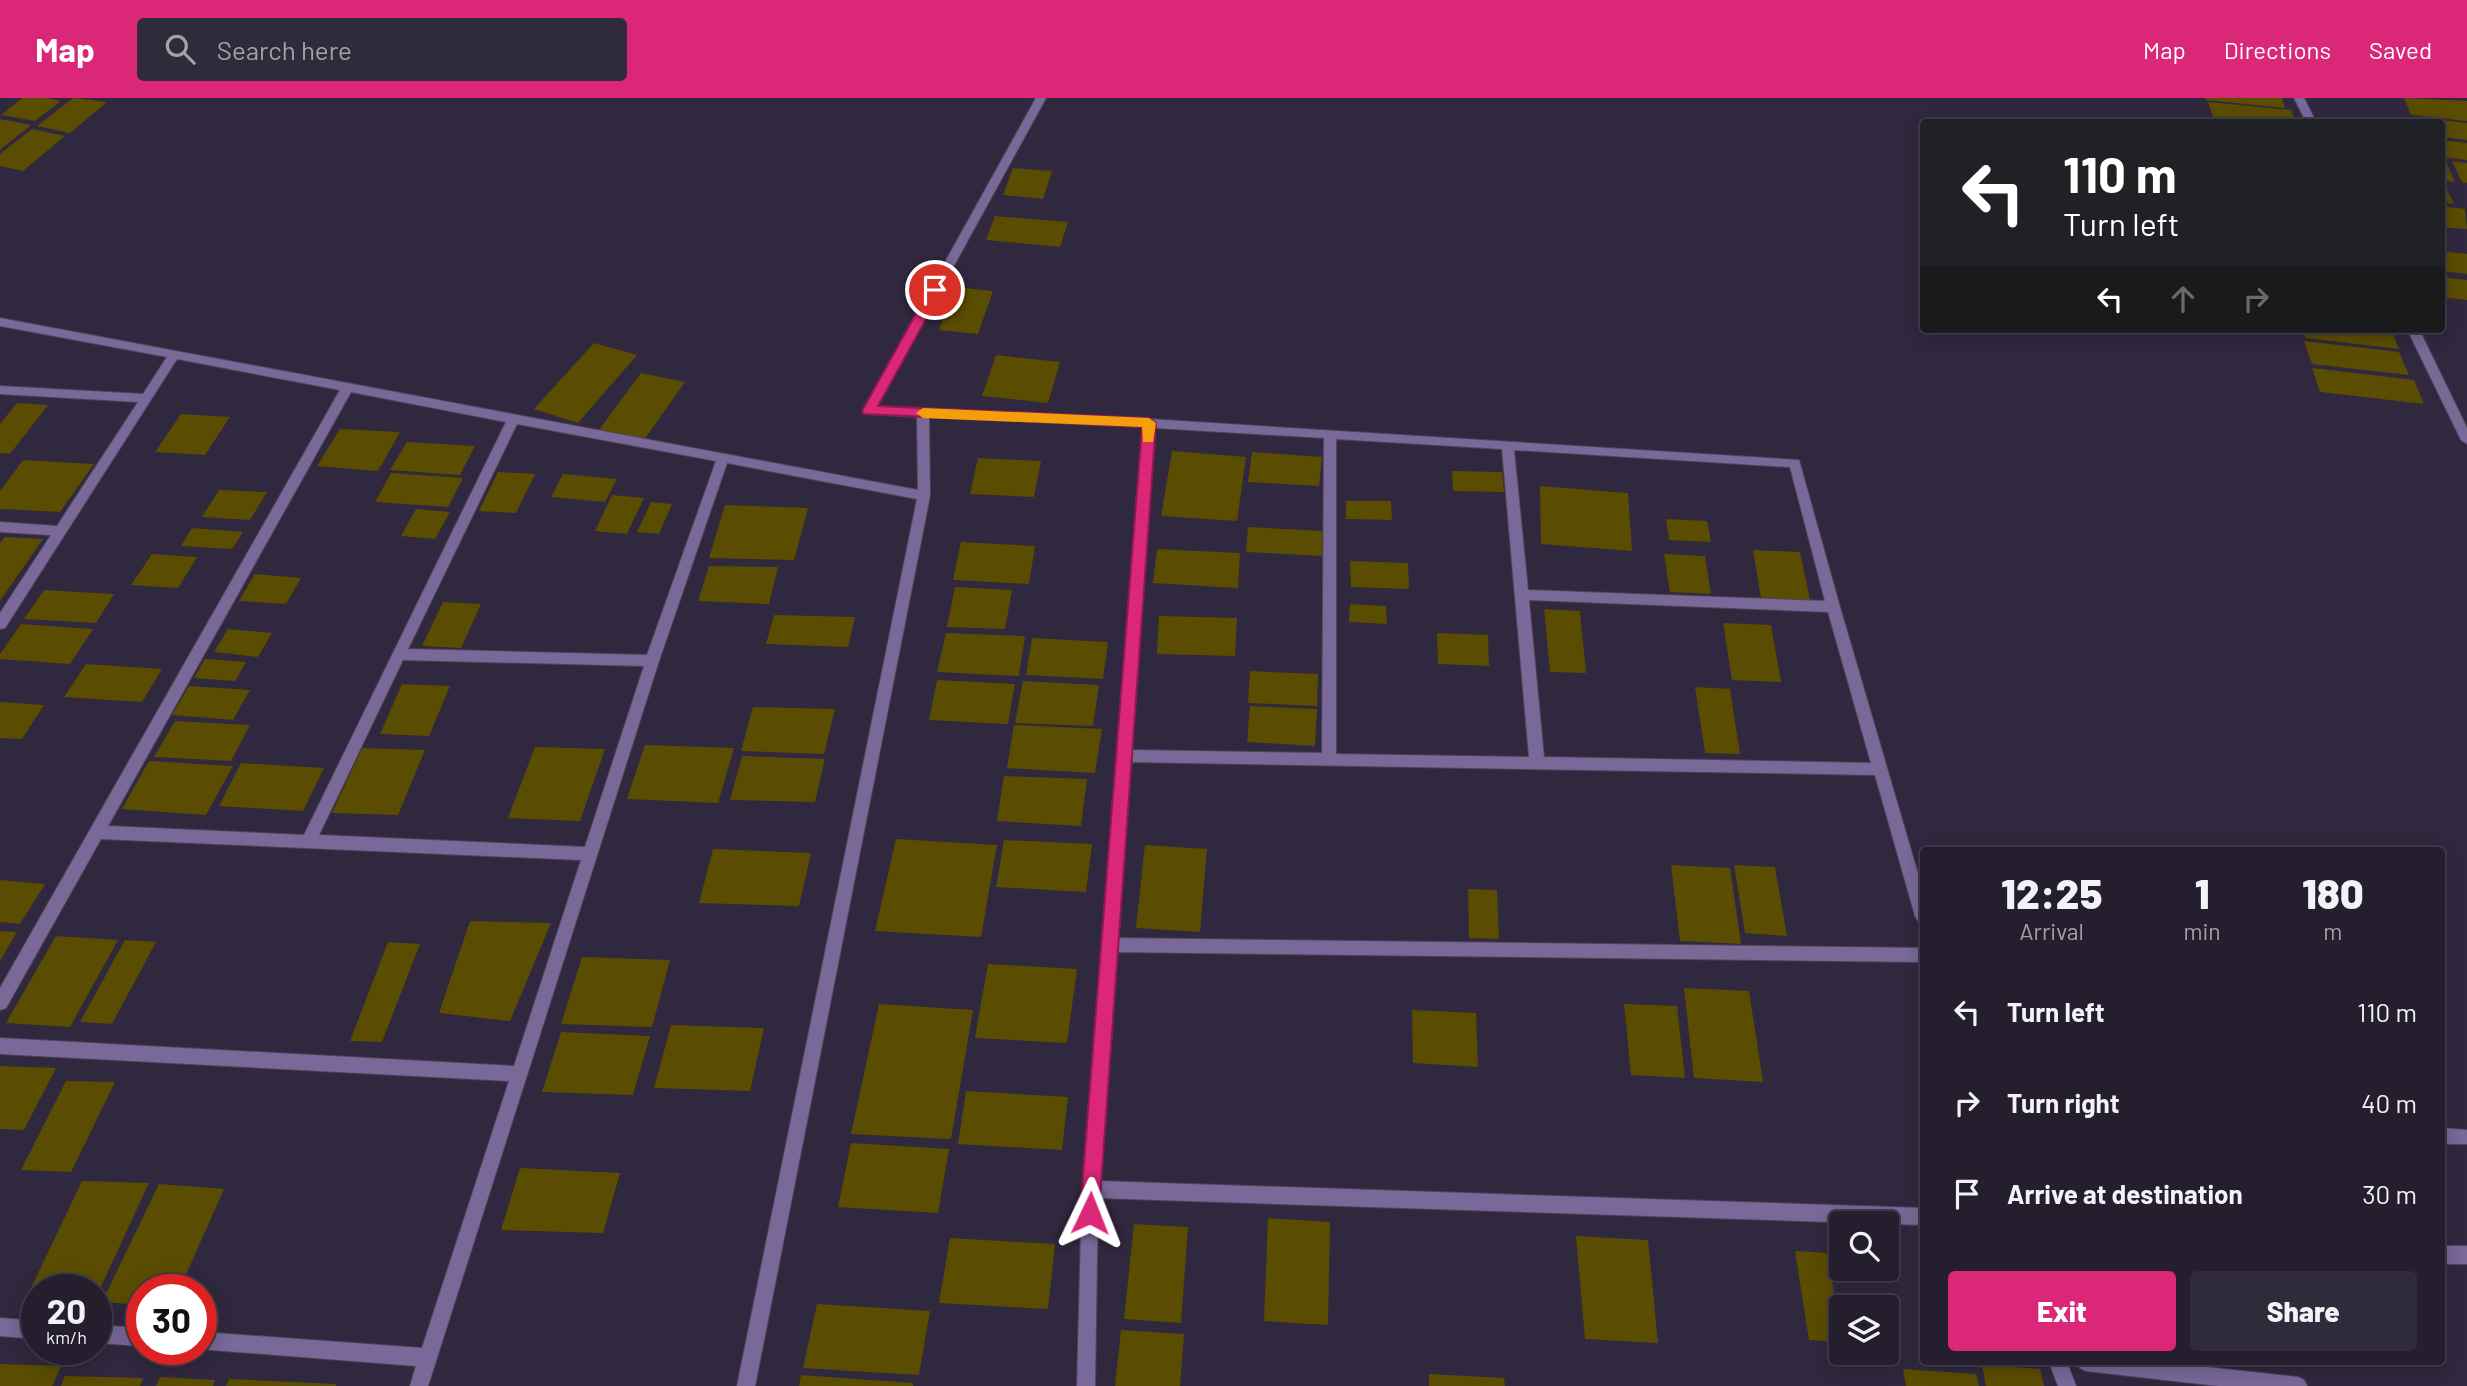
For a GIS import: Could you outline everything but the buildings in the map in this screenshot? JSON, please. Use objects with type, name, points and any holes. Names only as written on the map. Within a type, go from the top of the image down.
[{"type":"street","points":[[1041,98],[869,411],[1149,423],[1795,463],[1833,607],[1920,905]]},
{"type":"street","points":[[2299,98],[2310,119]]},
{"type":"street","points":[[0,322],[924,496]]},
{"type":"street","points":[[2415,333],[2467,440]]},
{"type":"street","points":[[0,624],[174,355]]},
{"type":"street","points":[[0,1003],[348,387]]},
{"type":"street","points":[[0,390],[146,398]]},
{"type":"street","points":[[746,1386],[924,496],[923,413]]},
{"type":"street","points":[[309,840],[513,419]]},
{"type":"street","points":[[1086,1386],[1090,1189],[1149,423]]},
{"type":"street","points":[[1329,760],[1330,435]]},
{"type":"street","points":[[1507,446],[1537,763]]},
{"type":"street","points":[[419,1386],[652,661],[723,458]]},
{"type":"street","points":[[0,527],[62,531]]},
{"type":"street","points":[[1522,595],[1833,607]]},
{"type":"street","points":[[399,654],[652,661]]},
{"type":"street","points":[[1123,756],[1882,769]]},
{"type":"street","points":[[96,832],[590,853]]},
{"type":"street","points":[[1109,945],[1920,955]]},
{"type":"street","points":[[0,1046],[519,1074]]},
{"type":"street","points":[[2445,1136],[2465,1137]]},
{"type":"street","points":[[1090,1189],[1920,1217]]},
{"type":"street","points":[[2445,1255],[2467,1255]]},
{"type":"street","points":[[0,1327],[21,1329]]},
{"type":"street","points":[[217,1342],[429,1357]]},
{"type":"street","points":[[2060,1365],[2067,1386]]},
{"type":"street","points":[[2112,1365],[2298,1386]]},
{"type":"slow traffic","points":[[923,413],[1149,423],[1148,438]]},
{"type":"route","points":[[935,290],[869,411],[1149,423],[1090,1213]]}]
